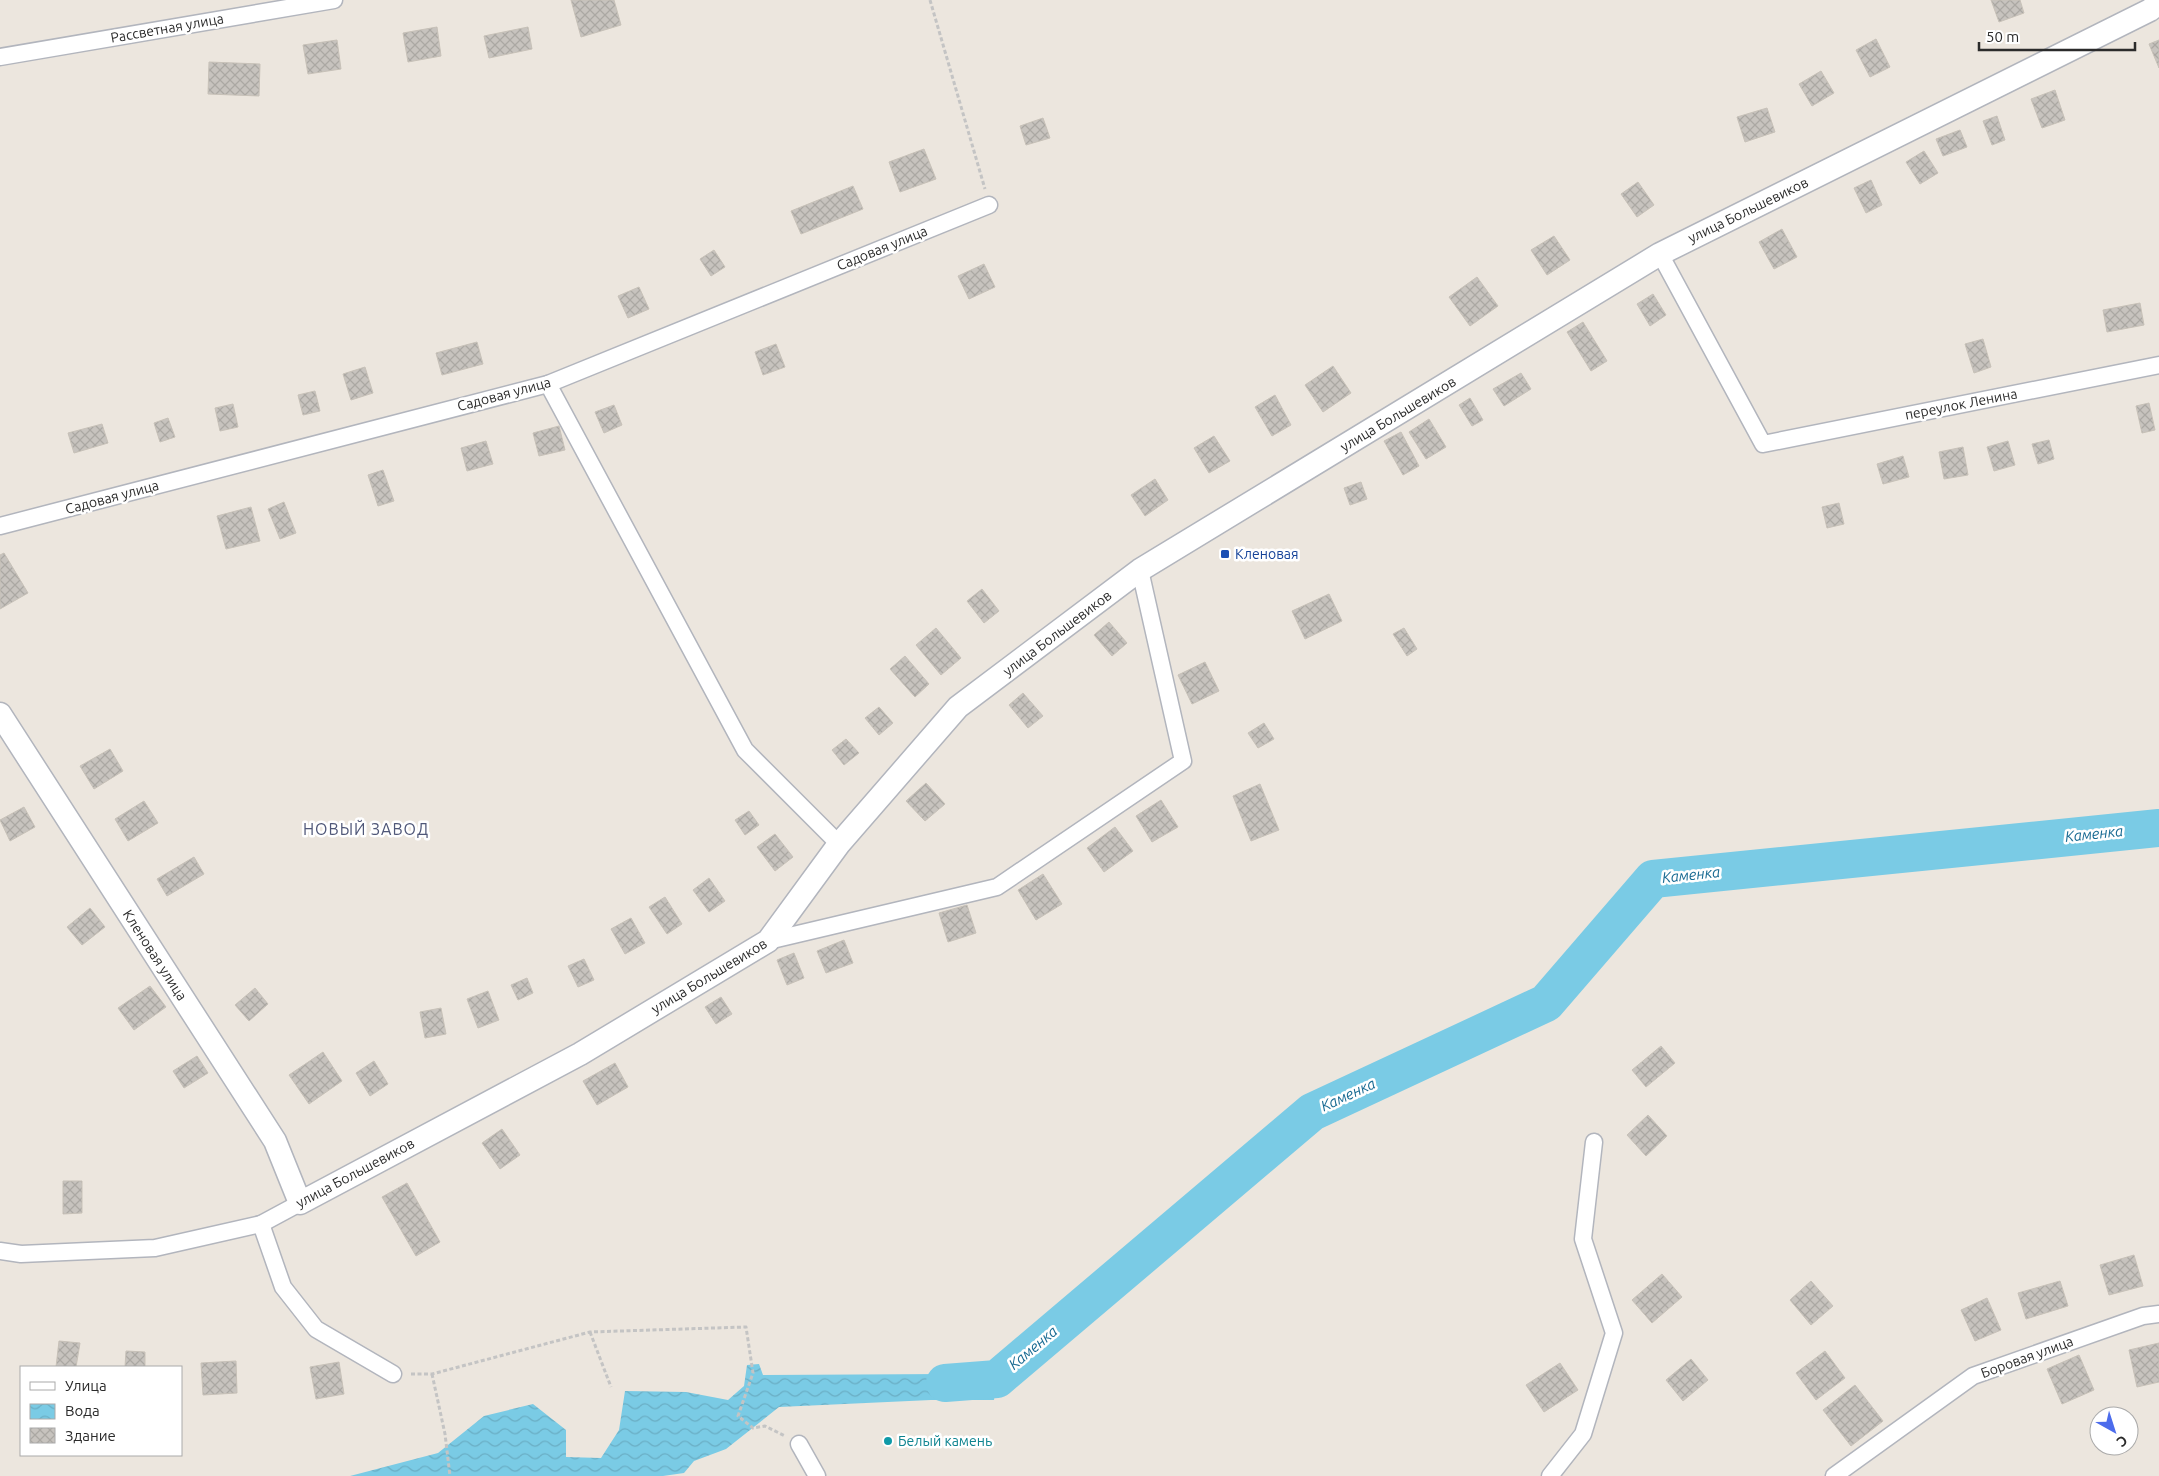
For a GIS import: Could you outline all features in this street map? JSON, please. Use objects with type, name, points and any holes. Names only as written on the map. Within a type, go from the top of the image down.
[{"type":"street","name":"Рассветная улица","points":[[0,57],[334,0]]},
{"type":"street","name":"улица Большевиков","points":[[0,1251],[21,1254],[155,1248],[261,1224],[580,1054],[768,941],[839,844],[958,707],[1140,570],[1660,254],[2150,10],[2159,3]]},
{"type":"street","name":"Садовая улица","points":[[0,526],[548,384],[989,204]]},
{"type":"street","name":"переулок Ленина","points":[[1660,254],[1763,444],[2159,365]]},
{"type":"street","points":[[548,384],[745,750],[839,844]]},
{"type":"street","points":[[768,941],[996,887],[1183,761],[1140,570]]},
{"type":"street","name":"Кленовая улица","points":[[0,714],[275,1141],[300,1203]]},
{"type":"street","points":[[1550,1476],[1583,1434],[1614,1333],[1583,1239],[1594,1142]]},
{"type":"street","points":[[261,1224],[283,1287],[316,1329],[393,1374]]},
{"type":"street","name":"Боровая улица","points":[[1834,1476],[1973,1376],[2143,1316],[2159,1314]]},
{"type":"street","points":[[799,1444],[817,1476]]},
{"type":"path","points":[[930,0],[989,204]]},
{"type":"path","points":[[393,1374],[432,1374],[590,1332],[746,1327],[753,1373],[738,1416],[753,1428],[765,1426]]},
{"type":"path","points":[[590,1332],[611,1387]]},
{"type":"path","points":[[432,1374],[445,1434],[450,1476]]},
{"type":"water","points":[[984,1361],[997,1379],[994,1400],[931,1400],[779,1407],[726,1449],[694,1461],[684,1473],[663,1476],[350,1476],[438,1453],[484,1416],[533,1404],[566,1430],[566,1457],[601,1458],[619,1430],[625,1391],[686,1392],[728,1400],[744,1386],[747,1365],[759,1364],[763,1375],[947,1374]]},
{"type":"building","points":[[571,0],[614,0],[621,25],[581,37]]},
{"type":"building","points":[[1991,0],[2020,0],[2024,13],[1999,22]]},
{"type":"building","points":[[437,27],[441,56],[408,62],[403,33]]},
{"type":"building","points":[[528,27],[532,49],[489,58],[484,36]]},
{"type":"building","points":[[1876,39],[1890,67],[1870,77],[1856,50]]},
{"type":"building","points":[[337,40],[341,69],[308,74],[303,45]]},
{"type":"building","points":[[2159,40],[2159,68],[2149,44]]},
{"type":"building","points":[[209,62],[260,64],[259,96],[208,94]]},
{"type":"building","points":[[1821,71],[1834,93],[1812,106],[1799,84]]},
{"type":"building","points":[[2055,90],[2065,120],[2042,128],[2031,99]]},
{"type":"building","points":[[1767,108],[1775,132],[1745,142],[1737,117]]},
{"type":"building","points":[[1997,116],[2005,140],[1992,145],[1983,121]]},
{"type":"building","points":[[1043,118],[1050,138],[1026,145],[1020,126]]},
{"type":"building","points":[[1960,130],[1967,147],[1943,156],[1936,139]]},
{"type":"building","points":[[924,149],[936,179],[900,192],[889,162]]},
{"type":"building","points":[[1924,151],[1938,173],[1920,184],[1906,162]]},
{"type":"building","points":[[1871,180],[1882,205],[1866,213],[1854,188]]},
{"type":"building","points":[[1638,182],[1654,205],[1637,217],[1621,194]]},
{"type":"building","points":[[853,186],[863,209],[801,234],[791,211]]},
{"type":"building","points":[[1782,229],[1797,257],[1774,269],[1759,242]]},
{"type":"building","points":[[1554,236],[1570,260],[1547,275],[1531,250]]},
{"type":"building","points":[[714,250],[725,267],[711,276],[700,259]]},
{"type":"building","points":[[984,264],[995,287],[969,299],[958,276]]},
{"type":"building","points":[[1477,277],[1498,306],[1470,326],[1449,297]]},
{"type":"building","points":[[639,287],[649,309],[628,318],[618,296]]},
{"type":"building","points":[[1653,294],[1666,315],[1650,326],[1637,304]]},
{"type":"building","points":[[2140,303],[2144,325],[2107,332],[2103,310]]},
{"type":"building","points":[[1583,322],[1607,361],[1591,371],[1567,332]]},
{"type":"building","points":[[1983,339],[1991,367],[1974,373],[1965,344]]},
{"type":"building","points":[[477,342],[483,364],[442,375],[436,353]]},
{"type":"building","points":[[776,344],[785,367],[763,375],[755,352]]},
{"type":"building","points":[[1333,366],[1351,393],[1323,412],[1305,385]]},
{"type":"building","points":[[365,367],[373,393],[351,400],[343,374]]},
{"type":"building","points":[[1521,373],[1531,389],[1504,406],[1493,389]]},
{"type":"building","points":[[315,391],[320,411],[303,415],[298,395]]},
{"type":"building","points":[[1275,395],[1291,425],[1272,436],[1255,407]]},
{"type":"building","points":[[1470,398],[1483,420],[1472,426],[1459,405]]},
{"type":"building","points":[[2149,403],[2155,430],[2142,433],[2136,406]]},
{"type":"building","points":[[233,404],[238,427],[220,431],[215,408]]},
{"type":"building","points":[[614,405],[622,425],[604,433],[595,412]]},
{"type":"building","points":[[168,418],[175,437],[160,442],[154,423]]},
{"type":"building","points":[[1429,419],[1446,447],[1426,459],[1409,432]]},
{"type":"building","points":[[102,424],[108,443],[74,453],[68,433]]},
{"type":"building","points":[[559,426],[565,450],[539,456],[533,433]]},
{"type":"building","points":[[1401,432],[1419,466],[1403,475],[1384,441]]},
{"type":"building","points":[[1214,436],[1230,461],[1209,473],[1194,448]]},
{"type":"building","points":[[2049,440],[2054,459],[2038,464],[2032,444]]},
{"type":"building","points":[[486,441],[493,464],[467,471],[461,448]]},
{"type":"building","points":[[2008,441],[2015,465],[1994,471],[1987,447]]},
{"type":"building","points":[[1963,447],[1968,475],[1944,479],[1939,452]]},
{"type":"building","points":[[1903,456],[1909,477],[1883,484],[1877,464]]},
{"type":"building","points":[[383,470],[394,501],[378,506],[368,475]]},
{"type":"building","points":[[1155,479],[1168,500],[1145,516],[1131,495]]},
{"type":"building","points":[[1361,482],[1367,499],[1350,505],[1344,488]]},
{"type":"building","points":[[284,502],[296,533],[280,539],[268,509]]},
{"type":"building","points":[[1839,503],[1844,524],[1827,528],[1822,507]]},
{"type":"building","points":[[251,507],[260,541],[226,549],[217,516]]},
{"type":"building","points":[[4,553],[28,593],[0,609],[0,555]]},
{"type":"building","points":[[982,589],[999,611],[984,623],[967,601]]},
{"type":"building","points":[[1329,594],[1342,621],[1305,639],[1292,611]]},
{"type":"building","points":[[1109,622],[1127,643],[1112,656],[1094,635]]},
{"type":"building","points":[[936,628],[961,658],[941,675],[916,645]]},
{"type":"building","points":[[1404,628],[1417,649],[1407,656],[1393,634]]},
{"type":"building","points":[[905,656],[929,684],[915,697],[890,669]]},
{"type":"building","points":[[1205,662],[1219,691],[1192,704],[1178,675]]},
{"type":"building","points":[[1023,693],[1043,716],[1028,728],[1009,705]]},
{"type":"building","points":[[879,707],[893,723],[879,735],[865,718]]},
{"type":"building","points":[[1264,723],[1274,739],[1258,748],[1248,733]]},
{"type":"building","points":[[846,739],[859,753],[844,765],[832,750]]},
{"type":"building","points":[[110,749],[123,771],[94,789],[80,766]]},
{"type":"building","points":[[926,783],[945,804],[925,821],[906,801]]},
{"type":"building","points":[[1260,784],[1279,830],[1251,841],[1233,796]]},
{"type":"building","points":[[1161,800],[1178,827],[1152,842],[1136,816]]},
{"type":"building","points":[[144,801],[158,823],[128,841],[115,819]]},
{"type":"building","points":[[24,807],[35,827],[10,841],[0,820]]},
{"type":"building","points":[[749,811],[759,825],[745,835],[735,820]]},
{"type":"building","points":[[1115,827],[1133,851],[1104,872],[1087,848]]},
{"type":"building","points":[[775,834],[793,857],[775,871],[757,847]]},
{"type":"building","points":[[194,857],[204,874],[167,896],[157,879]]},
{"type":"building","points":[[1043,874],[1062,904],[1036,920],[1018,890]]},
{"type":"building","points":[[709,878],[725,901],[709,912],[693,890]]},
{"type":"building","points":[[665,897],[682,924],[667,934],[649,907]]},
{"type":"building","points":[[967,905],[976,933],[948,942],[939,913]]},
{"type":"building","points":[[90,908],[105,927],[82,945],[67,927]]},
{"type":"building","points":[[631,918],[645,943],[625,954],[611,929]]},
{"type":"building","points":[[844,940],[853,963],[826,973],[817,951]]},
{"type":"building","points":[[794,953],[804,978],[787,985],[777,960]]},
{"type":"building","points":[[584,959],[594,980],[578,987],[568,966]]},
{"type":"building","points":[[527,978],[533,993],[518,1000],[511,985]]},
{"type":"building","points":[[150,986],[166,1007],[134,1030],[118,1008]]},
{"type":"building","points":[[255,988],[268,1004],[249,1021],[235,1005]]},
{"type":"building","points":[[488,991],[499,1020],[478,1028],[467,999]]},
{"type":"building","points":[[721,997],[732,1014],[716,1024],[705,1007]]},
{"type":"building","points":[[441,1008],[446,1034],[425,1038],[420,1012]]},
{"type":"building","points":[[1661,1046],[1675,1063],[1646,1087],[1632,1070]]},
{"type":"building","points":[[323,1052],[342,1081],[309,1104],[289,1075]]},
{"type":"building","points":[[197,1056],[208,1073],[184,1088],[173,1071]]},
{"type":"building","points":[[374,1061],[388,1084],[370,1096],[356,1073]]},
{"type":"building","points":[[615,1063],[628,1087],[597,1105],[583,1081]]},
{"type":"building","points":[[1648,1115],[1667,1136],[1646,1156],[1627,1135]]},
{"type":"building","points":[[502,1129],[520,1155],[500,1169],[482,1143]]},
{"type":"building","points":[[63,1181],[82,1181],[82,1213],[63,1214]]},
{"type":"building","points":[[407,1183],[440,1242],[416,1256],[382,1197]]},
{"type":"building","points":[[2134,1255],[2143,1286],[2109,1295],[2100,1265]]},
{"type":"building","points":[[1662,1274],[1682,1297],[1652,1323],[1632,1300]]},
{"type":"building","points":[[1811,1281],[1833,1306],[1811,1325],[1790,1300]]},
{"type":"building","points":[[2060,1281],[2068,1306],[2026,1319],[2018,1293]]},
{"type":"building","points":[[1987,1298],[2001,1330],[1975,1341],[1961,1310]]},
{"type":"building","points":[[59,1341],[80,1343],[76,1366],[56,1366]]},
{"type":"building","points":[[2159,1343],[2159,1382],[2137,1387],[2129,1350]]},
{"type":"building","points":[[126,1351],[145,1352],[145,1366],[125,1366]]},
{"type":"building","points":[[1825,1351],[1845,1378],[1816,1400],[1796,1373]]},
{"type":"building","points":[[2079,1355],[2094,1390],[2062,1404],[2047,1369]]},
{"type":"building","points":[[1691,1359],[1708,1380],[1683,1401],[1666,1380]]},
{"type":"building","points":[[236,1361],[237,1393],[203,1395],[201,1363]]},
{"type":"building","points":[[339,1362],[344,1394],[316,1399],[310,1367]]},
{"type":"building","points":[[1560,1363],[1578,1390],[1544,1412],[1526,1385]]},
{"type":"building","points":[[1855,1385],[1883,1421],[1851,1446],[1823,1410]]},
{"type":"waterway","name":"Каменка","points":[[945,1383],[997,1379],[1312,1112],[1546,1003],[1653,879],[2159,828]]},
{"type":"place","name":"Кленовая","points":[[1225,554]]},
{"type":"place","name":"Белый камень","points":[[888,1441]]},
{"type":"district","name":"НОВЫЙ ЗАВОД","points":[[366,829]]}]
